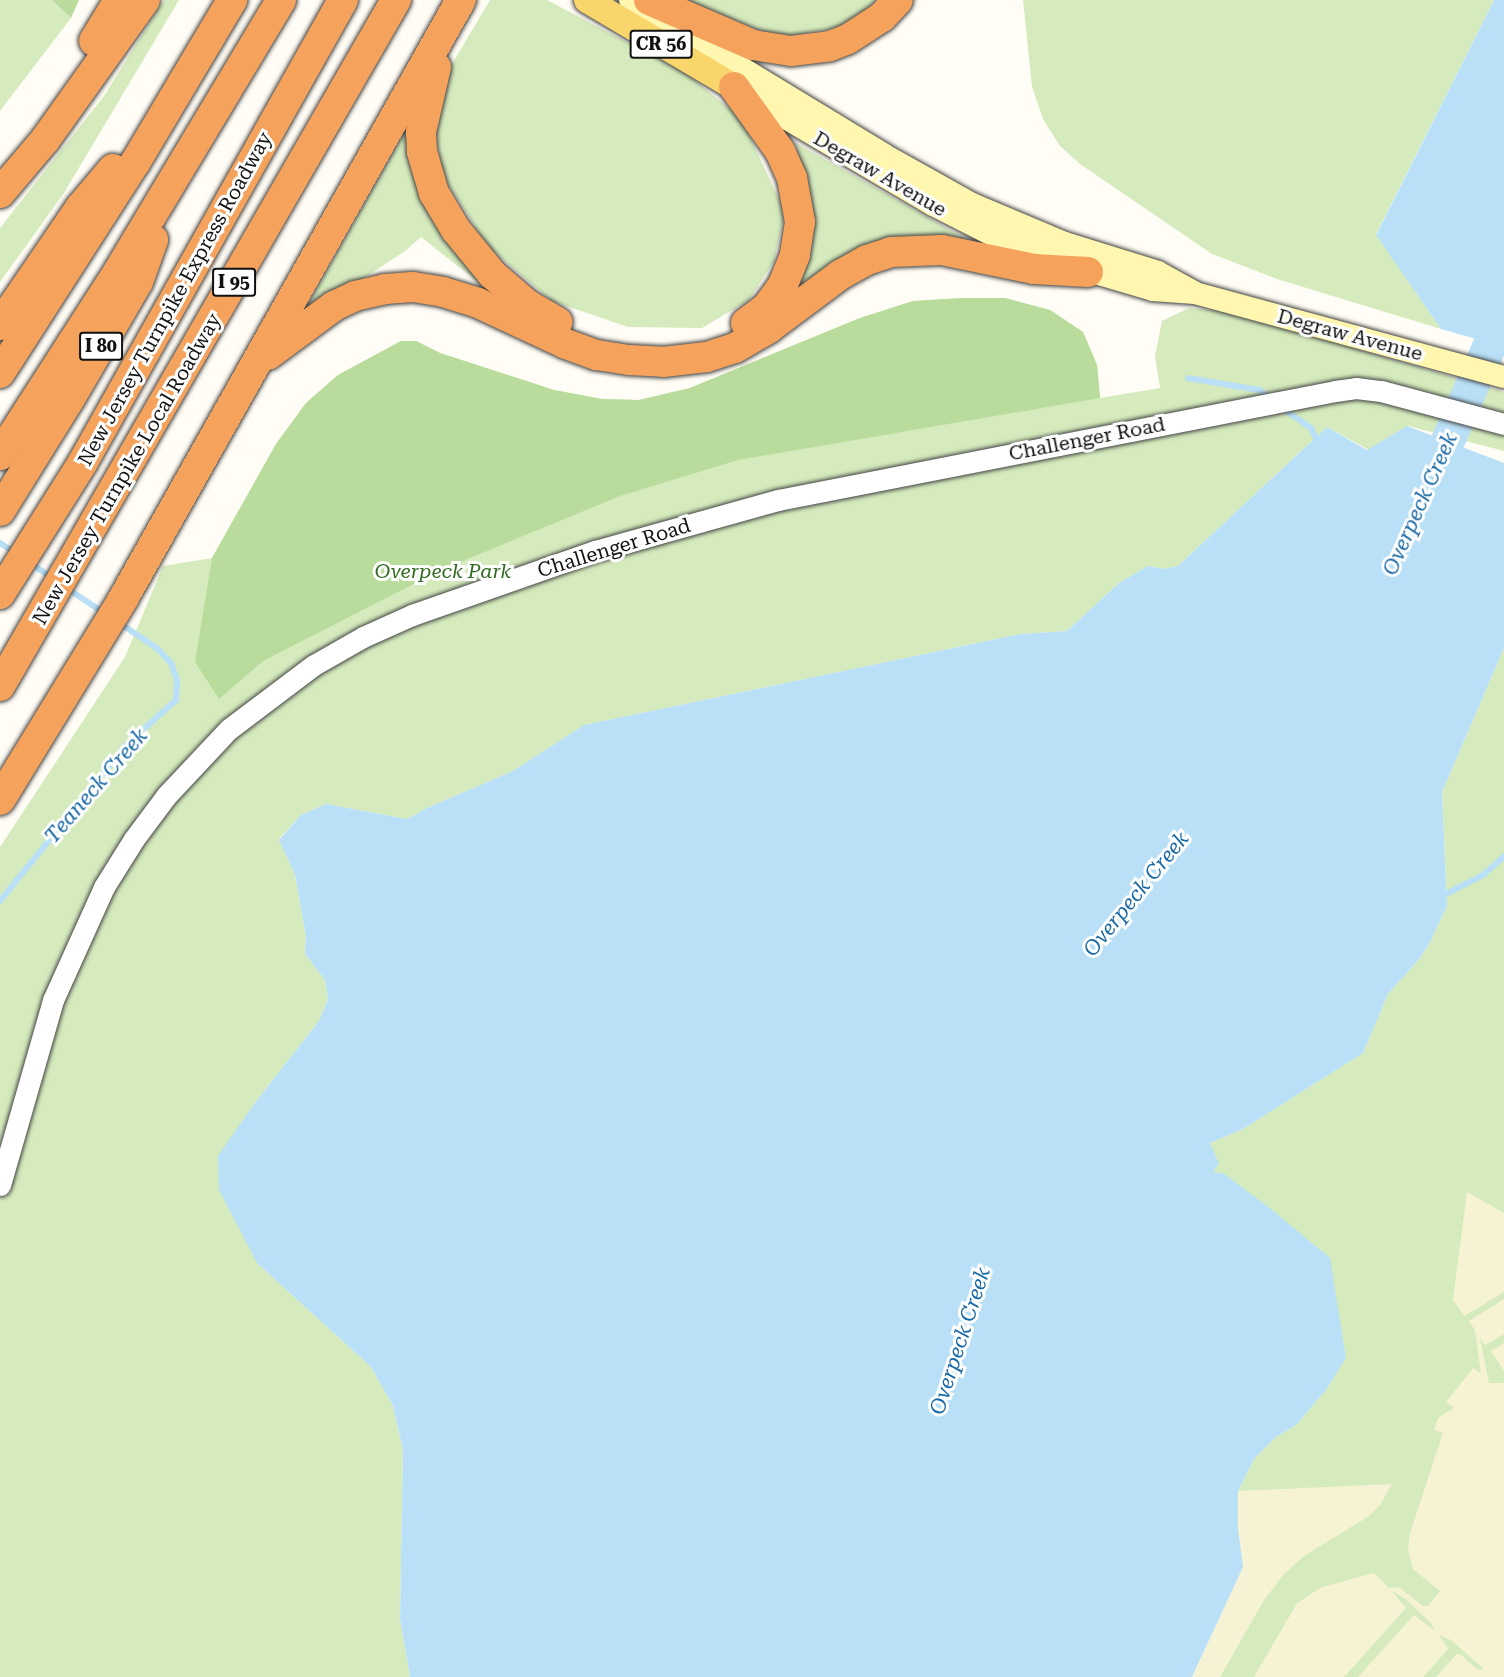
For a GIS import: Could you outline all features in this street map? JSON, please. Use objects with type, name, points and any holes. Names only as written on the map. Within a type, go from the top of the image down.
[{"type":"highway","points":[[5,185],[119,0]]},
{"type":"highway","points":[[5,185],[45,140],[145,0]]},
{"type":"highway","points":[[0,374],[169,106],[232,0]]},
{"type":"highway","points":[[0,455],[79,335],[280,0]]},
{"type":"highway","name":"New Jersey Turnpike Express Roadway","points":[[5,587],[103,427],[343,0]]},
{"type":"highway","name":"New Jersey Turnpike Local Roadway","points":[[0,686],[396,0]]},
{"type":"highway","points":[[0,800],[123,599],[461,0]]},
{"type":"highway","points":[[649,0],[753,45],[791,51],[830,46],[848,39],[882,17],[898,0]]},
{"type":"highway","points":[[446,27],[421,132],[424,164],[439,203],[477,257],[518,297],[559,322],[609,339],[646,345],[677,344],[702,341],[728,333],[765,308],[790,271],[799,238],[800,222],[792,178],[773,139],[734,87]]},
{"type":"highway","points":[[0,325],[80,208],[169,106]]},
{"type":"highway","name":"I 80","points":[[0,511],[65,407],[138,282],[180,169]]},
{"type":"highway","points":[[254,366],[309,322],[334,306],[355,296],[386,289],[413,287],[462,297],[566,344],[597,355],[663,362],[707,357],[735,348],[769,327],[840,275],[867,260],[891,252],[942,250],[1034,269],[1088,272]]},
{"type":"main road","name":"Degraw Avenue","points":[[587,0],[963,221],[1025,249],[1088,272],[1153,290],[1196,293],[1504,377]]},
{"type":"main road","name":"Degraw Avenue","points":[[630,0],[894,160],[972,204],[1065,243],[1158,272],[1196,293]]},
{"type":"street","name":"Challenger Road","points":[[0,1185],[53,1000],[104,887],[134,838],[166,796],[229,729],[314,665],[363,637],[412,615],[595,551],[806,494],[1335,391],[1356,388],[1393,393],[1504,424]]},
{"type":"shaded area","points":[[1464,1176],[1504,1183],[1504,1677],[1192,1677],[1243,1567],[1238,1528],[1238,1491],[1392,1483]]},
{"type":"green space","points":[[0,0],[52,0],[71,18],[0,111]]},
{"type":"green space","points":[[52,0],[79,0],[71,18]]},
{"type":"green space","points":[[164,0],[179,0],[64,193],[0,282],[0,228],[104,96]]},
{"type":"green space","points":[[490,0],[547,0],[687,74],[741,118],[785,212],[774,261],[749,300],[702,328],[628,327],[552,301],[488,247],[443,176],[433,117],[452,64]]},
{"type":"green space","points":[[687,0],[875,0],[855,24],[778,38]]},
{"type":"green space","points":[[1023,0],[1494,0],[1376,234],[1441,329],[1277,279],[1212,254],[1080,164],[1060,146],[1043,119],[1032,87]]},
{"type":"green space","points":[[411,121],[509,307],[421,237],[405,251],[299,321]]},
{"type":"green space","points":[[796,143],[975,244],[901,241],[783,307],[808,205]]},
{"type":"green space","name":"Overpeck Park","points":[[1005,298],[1050,310],[1083,332],[1097,365],[1100,398],[1160,388],[1155,356],[1162,321],[1189,308],[1230,312],[1504,392],[1504,451],[1408,426],[1369,450],[1327,427],[1178,566],[1164,569],[1148,566],[1119,583],[1067,631],[1021,634],[584,725],[513,771],[407,819],[326,804],[301,815],[279,839],[295,875],[306,936],[305,954],[325,980],[328,998],[319,1021],[254,1104],[257,1263],[371,1367],[393,1406],[403,1450],[400,1619],[410,1677],[0,1677],[0,847],[125,657],[163,566],[212,558],[276,444],[306,403],[338,375],[401,341],[416,341],[440,353],[554,390],[602,399],[639,400],[690,388],[860,318],[913,301]]},
{"type":"green space","points":[[1005,298],[1050,310],[1083,332],[1097,365],[1100,398],[738,460],[620,496],[441,570],[263,661],[219,699],[195,662],[212,558],[276,444],[306,403],[338,375],[401,341],[416,341],[440,353],[554,390],[602,399],[639,400],[690,388],[860,318],[913,301]]},
{"type":"green space","points":[[1504,648],[1504,1213],[1467,1192],[1453,1300],[1464,1316],[1504,1292],[1504,1299],[1469,1321],[1475,1330],[1481,1374],[1473,1368],[1446,1402],[1454,1408],[1438,1418],[1434,1430],[1443,1433],[1410,1533],[1408,1551],[1413,1569],[1440,1591],[1428,1606],[1423,1606],[1399,1587],[1389,1588],[1374,1573],[1322,1587],[1297,1603],[1254,1677],[1220,1677],[1264,1600],[1284,1574],[1304,1556],[1369,1516],[1380,1505],[1392,1484],[1238,1491],[1254,1459],[1276,1437],[1296,1425],[1326,1390],[1346,1357],[1213,1172],[1210,1143],[1243,1129],[1363,1053],[1388,994],[1420,958],[1429,944],[1447,906],[1442,792]]},
{"type":"green space","points":[[1504,1334],[1504,1343],[1491,1351],[1504,1371],[1504,1383],[1489,1383],[1480,1338],[1485,1345]]},
{"type":"green space","points":[[1392,1591],[1406,1599],[1431,1623],[1435,1631],[1414,1615],[1358,1677],[1344,1677],[1406,1608]]},
{"type":"green space","points":[[1439,1635],[1451,1640],[1484,1669],[1478,1670],[1457,1654],[1436,1677],[1423,1677],[1448,1649]]},
{"type":"water","points":[[1494,0],[1504,0],[1504,347],[1441,329],[1376,235]]},
{"type":"water","points":[[1407,426],[1504,463],[1504,648],[1442,792],[1447,906],[1429,944],[1420,958],[1388,994],[1363,1053],[1243,1129],[1210,1143],[1219,1163],[1213,1172],[1223,1173],[1330,1258],[1346,1358],[1326,1390],[1296,1425],[1276,1437],[1254,1459],[1238,1491],[1238,1528],[1243,1567],[1192,1677],[410,1677],[400,1619],[403,1450],[393,1406],[371,1367],[257,1263],[219,1190],[218,1156],[254,1104],[319,1021],[328,999],[325,980],[305,954],[306,936],[295,875],[279,840],[301,815],[326,804],[407,819],[513,771],[584,725],[1021,634],[1067,631],[1119,583],[1148,566],[1164,569],[1178,566],[1327,427],[1367,450]]},
{"type":"waterway","name":"Overpeck Creek","points":[[1429,484],[1504,313]]},
{"type":"waterway","points":[[1188,378],[1259,390],[1271,399]]},
{"type":"waterway","points":[[1281,407],[1311,428],[1318,443]]},
{"type":"waterway","name":"Teaneck Creek","points":[[0,543],[17,554]]},
{"type":"waterway","name":"Teaneck Creek","points":[[30,563],[52,578]]},
{"type":"waterway","name":"Teaneck Creek","points":[[65,587],[104,613]]},
{"type":"waterway","name":"Teaneck Creek","points":[[0,901],[125,746],[176,700],[177,680],[171,663],[158,649],[118,622]]},
{"type":"waterway","points":[[1446,894],[1483,875],[1504,857]]}]
